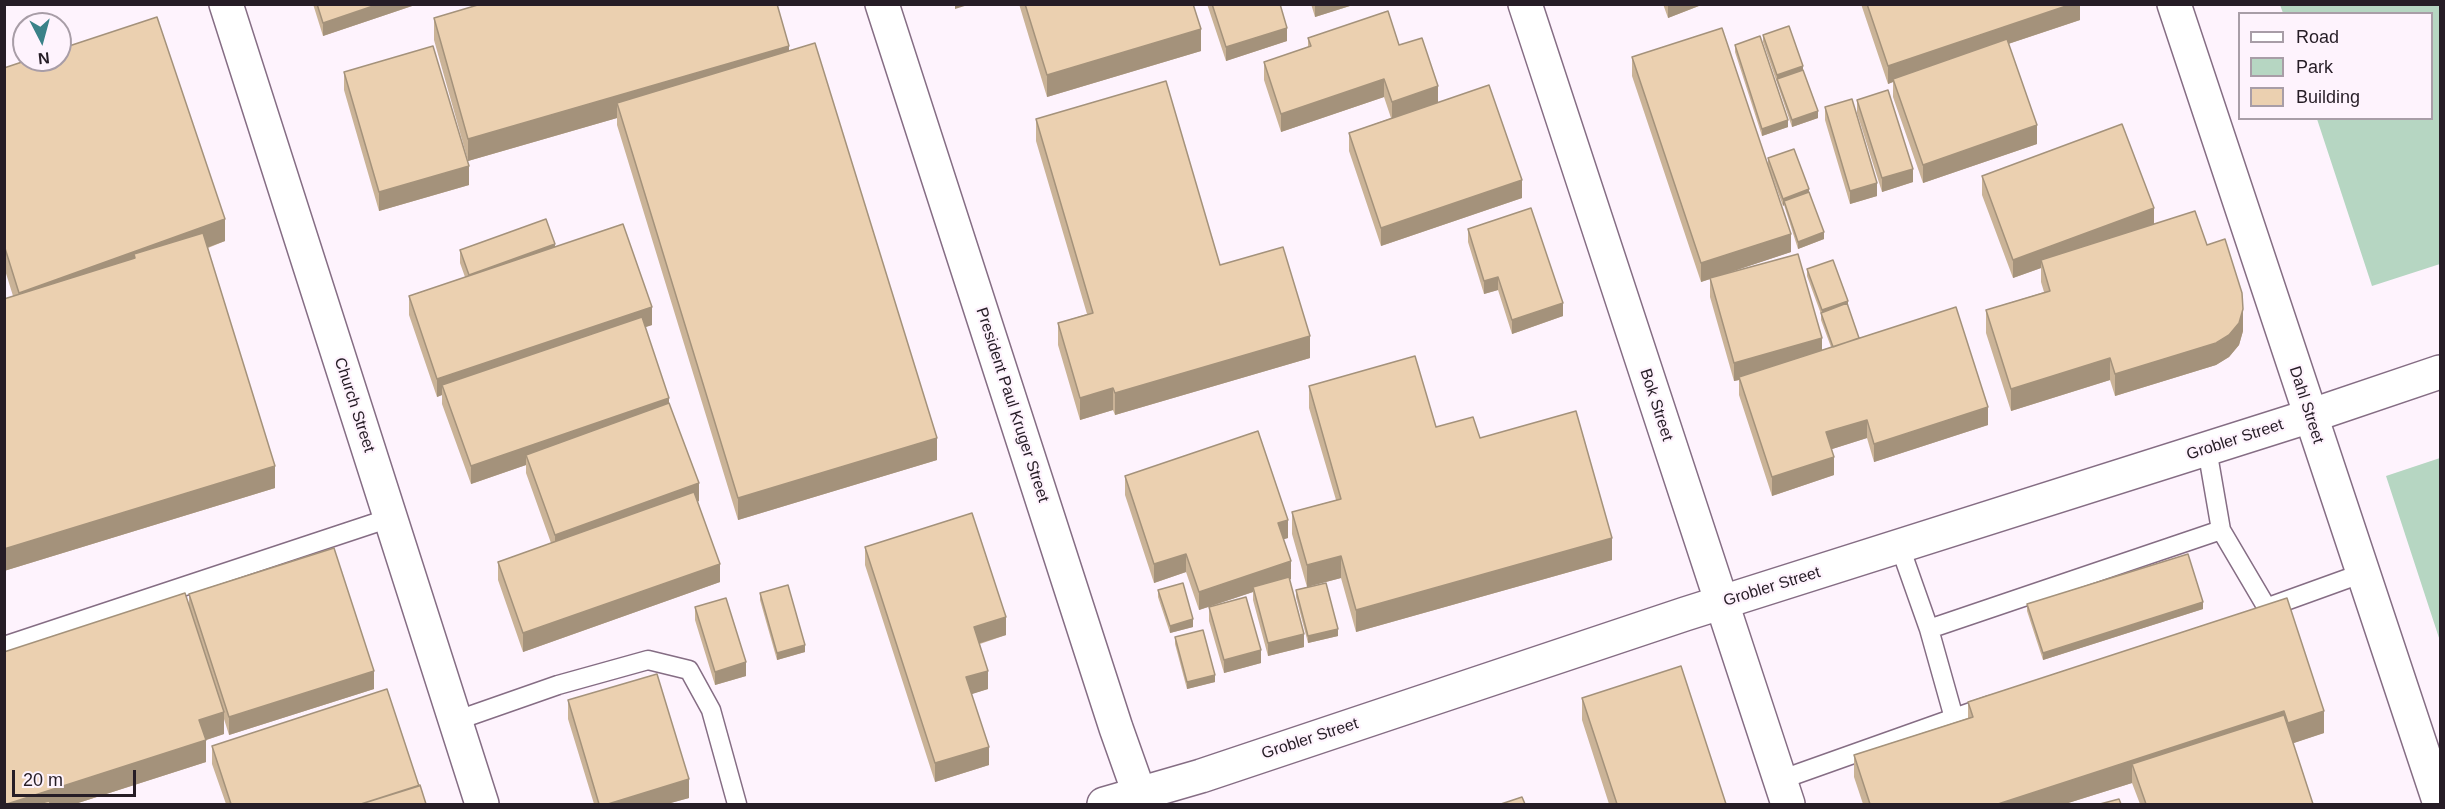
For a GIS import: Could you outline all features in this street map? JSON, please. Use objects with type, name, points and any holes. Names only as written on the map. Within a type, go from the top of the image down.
[{"type":"street","name":"Church Street","points":[[226,4],[482,804]]},
{"type":"street","name":"President Paul Kruger Street","points":[[882,4],[1112,717],[1141,800]]},
{"type":"street","name":"Bok Street","points":[[1525,4],[1784,792]]},
{"type":"street","name":"Dahl Street","points":[[2174,4],[2440,804]]},
{"type":"street","name":"Grobler Street","points":[[1104,804],[1141,800],[1722,603],[2310,416],[2440,372]]},
{"type":"lane","points":[[2206,449],[2221,530],[2267,608]]},
{"type":"lane","points":[[4,646],[390,518]]},
{"type":"lane","points":[[1929,629],[2221,530]]},
{"type":"lane","points":[[1900,547],[1929,629],[1954,718]]},
{"type":"lane","points":[[2245,615],[2363,573]]},
{"type":"lane","points":[[455,721],[558,685],[648,660],[689,670],[711,710],[737,804]]},
{"type":"lane","points":[[1784,792],[1954,718],[2010,699]]},
{"type":"green space","points":[[2280,5],[2440,5],[2440,264],[2372,286],[2317,120],[2433,120],[2433,12],[2283,12]]},
{"type":"green space","points":[[2440,458],[2440,641],[2386,476]]},
{"type":"building","points":[[317,4],[379,4],[323,23]]},
{"type":"building","points":[[481,4],[777,4],[789,46],[468,139],[434,18]]},
{"type":"building","points":[[1025,4],[1193,4],[1201,29],[1047,75]]},
{"type":"building","points":[[1212,4],[1280,4],[1287,28],[1226,47]]},
{"type":"building","points":[[1867,4],[2072,4],[1888,66]]},
{"type":"building","points":[[1388,11],[1399,45],[1422,38],[1438,86],[1392,102],[1384,79],[1281,114],[1264,62],[1311,46],[1308,38]]},
{"type":"building","points":[[157,17],[225,219],[19,293],[4,245],[4,68],[12,65],[12,72],[72,72],[72,45]]},
{"type":"building","points":[[1789,26],[1803,66],[1777,75],[1763,35]]},
{"type":"building","points":[[1722,28],[1791,234],[1701,263],[1632,57]]},
{"type":"building","points":[[1760,36],[1788,120],[1762,129],[1735,45]]},
{"type":"building","points":[[2007,39],[2037,125],[1923,165],[1893,79]]},
{"type":"building","points":[[815,43],[937,438],[738,498],[617,103]]},
{"type":"building","points":[[433,46],[469,166],[379,192],[344,72]]},
{"type":"building","points":[[1803,70],[1818,111],[1792,120],[1777,79]]},
{"type":"building","points":[[1166,81],[1220,265],[1283,247],[1310,336],[1115,393],[1113,388],[1080,398],[1058,323],[1093,313],[1036,119]]},
{"type":"building","points":[[1489,85],[1522,180],[1381,228],[1349,133]]},
{"type":"building","points":[[1888,90],[1913,169],[1882,178],[1857,100]]},
{"type":"building","points":[[1852,99],[1877,183],[1850,191],[1825,107]]},
{"type":"building","points":[[2122,124],[2154,208],[2013,260],[1982,176]]},
{"type":"building","points":[[1794,149],[1809,189],[1783,199],[1768,158]]},
{"type":"building","points":[[1809,192],[1824,232],[1798,242],[1784,201]]},
{"type":"building","points":[[1531,208],[1563,303],[1512,320],[1498,277],[1484,281],[1468,229]]},
{"type":"building","points":[[2195,211],[2207,245],[2225,239],[2242,293],[2243,309],[2239,323],[2229,335],[2216,343],[2115,374],[2110,358],[2011,389],[1986,310],[2050,291],[2041,260]]},
{"type":"building","points":[[546,219],[555,244],[469,275],[460,250]]},
{"type":"building","points":[[623,224],[652,307],[437,379],[409,296]]},
{"type":"building","points":[[203,233],[275,466],[4,549],[4,299],[135,258],[134,254]]},
{"type":"building","points":[[1798,254],[1822,338],[1734,363],[1710,278]]},
{"type":"building","points":[[1833,260],[1848,301],[1822,310],[1807,269]]},
{"type":"building","points":[[1847,303],[1859,338],[1833,347],[1821,313]]},
{"type":"building","points":[[1956,307],[1988,407],[1874,444],[1867,420],[1826,432],[1834,457],[1772,477],[1739,377]]},
{"type":"building","points":[[642,317],[669,398],[471,466],[442,385]]},
{"type":"building","points":[[1415,356],[1436,427],[1473,417],[1480,438],[1576,411],[1612,538],[1356,610],[1341,556],[1307,565],[1292,512],[1341,499],[1309,386]]},
{"type":"building","points":[[669,403],[699,483],[555,535],[526,455]]},
{"type":"building","points":[[1258,431],[1288,520],[1278,523],[1291,561],[1199,592],[1186,554],[1154,564],[1125,476]]},
{"type":"building","points":[[694,492],[720,564],[523,633],[498,562]]},
{"type":"building","points":[[972,513],[1006,617],[974,627],[988,671],[966,677],[989,747],[935,763],[865,547]]},
{"type":"building","points":[[334,548],[374,671],[229,717],[189,594]]},
{"type":"building","points":[[2188,554],[2203,602],[2043,653],[2027,604]]},
{"type":"building","points":[[1289,577],[1304,634],[1268,643],[1253,587]]},
{"type":"building","points":[[1183,583],[1193,619],[1170,626],[1158,590]]},
{"type":"building","points":[[1326,583],[1338,629],[1308,636],[1296,590]]},
{"type":"building","points":[[788,585],[805,645],[777,653],[760,593]]},
{"type":"building","points":[[185,593],[224,712],[199,720],[206,740],[4,804],[4,652]]},
{"type":"building","points":[[1246,597],[1261,650],[1224,660],[1209,607]]},
{"type":"building","points":[[726,598],[746,662],[715,672],[695,607]]},
{"type":"building","points":[[2287,598],[2324,711],[2288,723],[2284,711],[1998,804],[1870,804],[1854,755],[1973,717],[1968,702]]},
{"type":"building","points":[[1203,630],[1215,675],[1187,682],[1175,637]]},
{"type":"building","points":[[1681,666],[1726,804],[1617,804],[1582,698]]},
{"type":"building","points":[[657,674],[689,779],[608,804],[599,804],[568,700]]},
{"type":"building","points":[[387,689],[419,786],[361,804],[231,804],[212,746]]},
{"type":"building","points":[[2284,715],[2313,804],[2146,804],[2132,764]]},
{"type":"building","points":[[420,785],[426,804],[361,804]]},
{"type":"building","points":[[1522,797],[1525,804],[1501,804]]},
{"type":"building","points":[[2119,799],[2121,804],[2100,804]]}]
